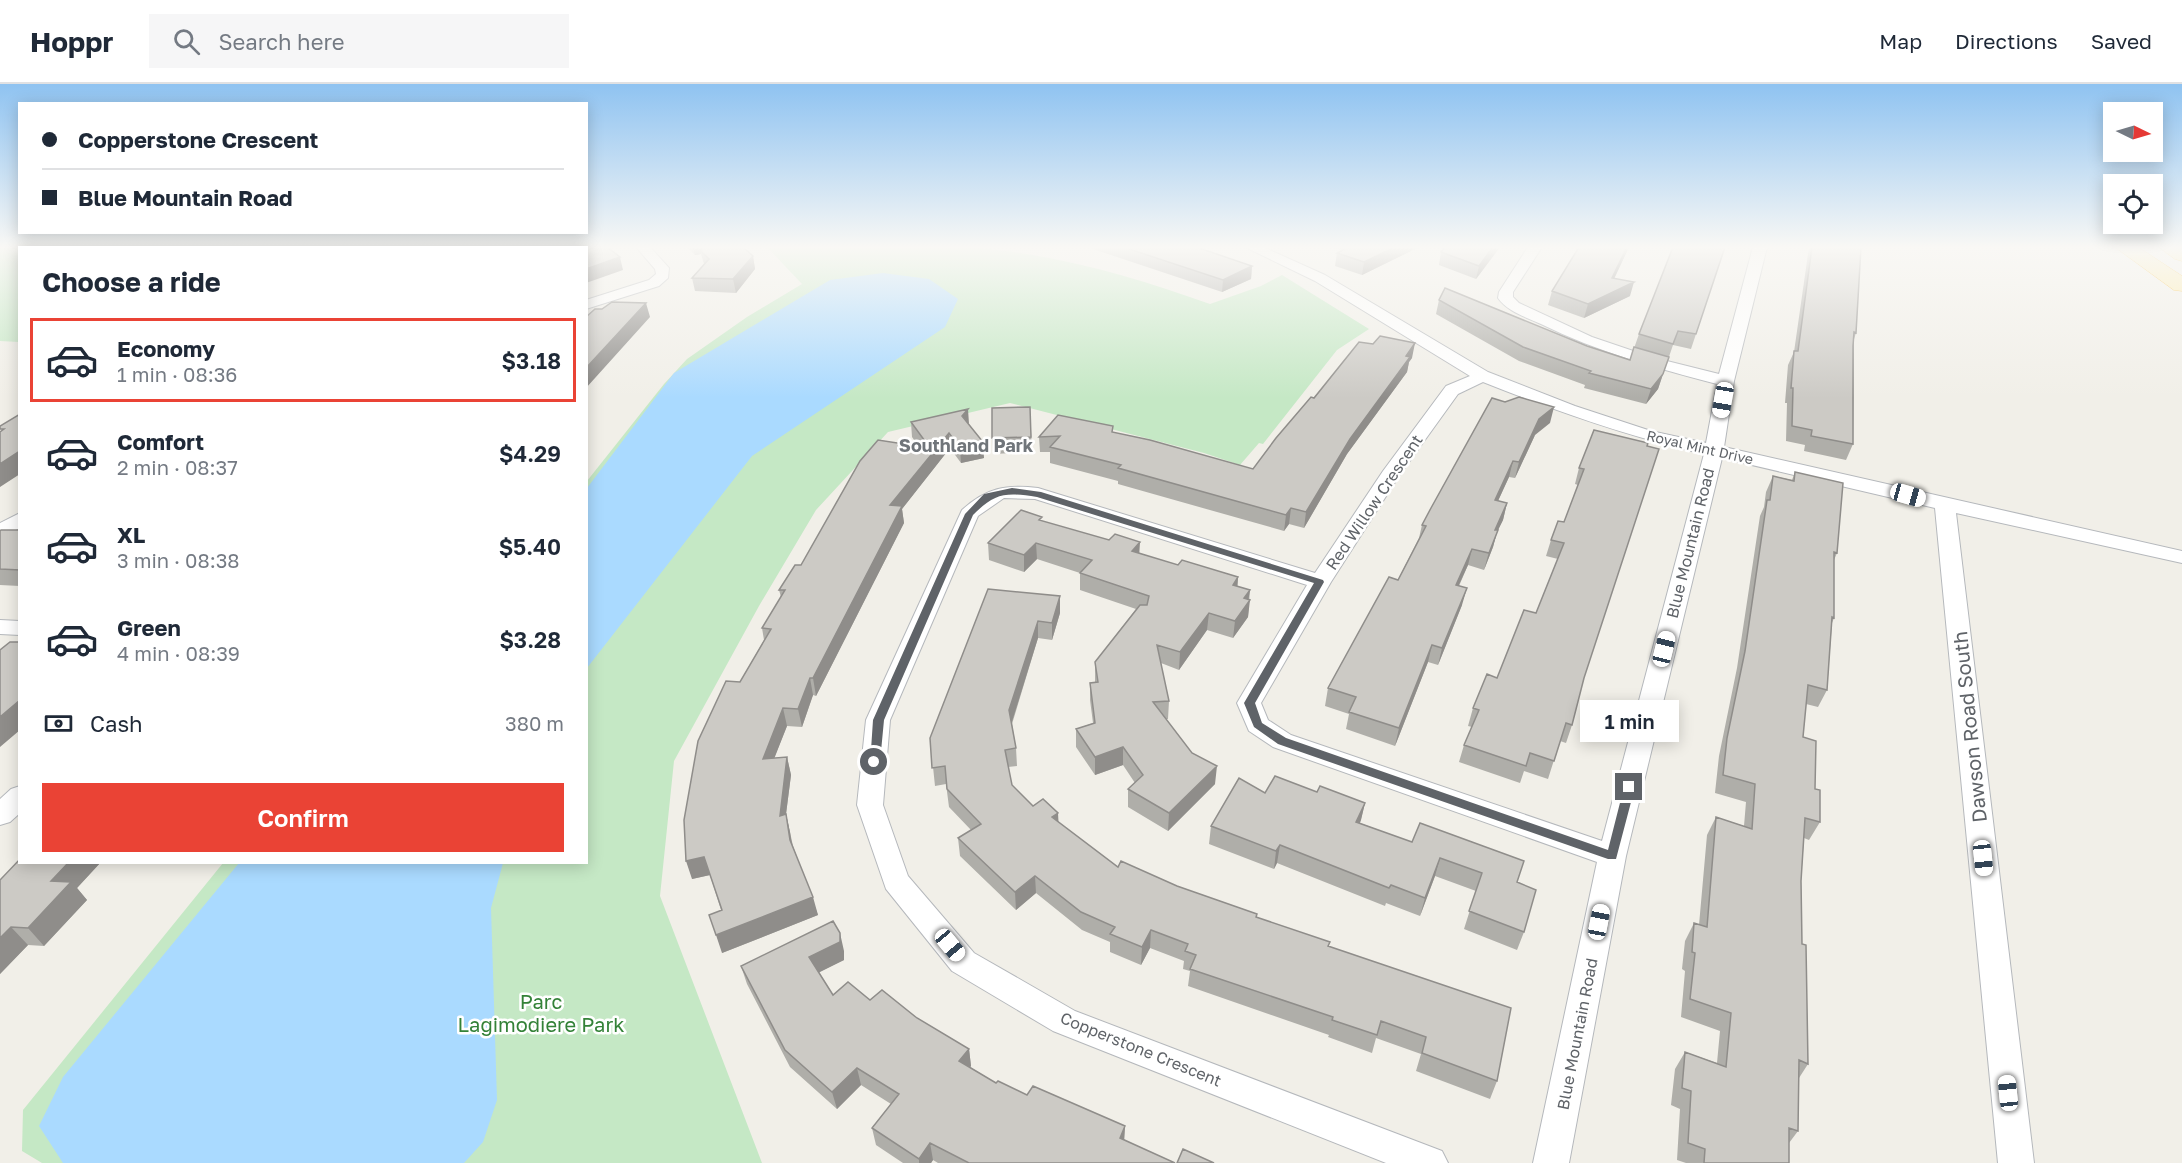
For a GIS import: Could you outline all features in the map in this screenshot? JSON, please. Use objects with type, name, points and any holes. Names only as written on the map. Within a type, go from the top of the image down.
[{"type":"street","points":[[588,304],[610,297]]},
{"type":"street","name":"Royal Mint Drive","points":[[1352,297],[1482,376],[1580,414],[1646,435],[1889,490],[1945,506],[2182,556]]},
{"type":"street","points":[[1505,297],[1514,306],[1586,340],[1645,360],[1726,381]]},
{"type":"street","name":"Blue Mountain Road","points":[[1551,1163],[1612,856],[1714,451],[1726,381],[1747,297]]},
{"type":"street","name":"Red Willow Crescent","points":[[1482,376],[1452,390],[1390,475],[1320,582],[1250,703],[1258,725],[1282,741],[1612,856]]},
{"type":"street","name":"Copperstone Crescent","points":[[1320,582],[1038,494],[1012,490],[987,496],[969,514],[879,720],[870,805],[896,881],[963,962],[1064,1021],[1430,1163]]},
{"type":"street","name":"Dawson Road South","points":[[1945,506],[2016,1163]]},
{"type":"street","points":[[0,532],[18,520]]},
{"type":"street","points":[[0,627],[18,628]]},
{"type":"street","points":[[0,815],[18,798]]},
{"type":"green space","points":[[0,297],[18,297],[18,342],[0,341]]},
{"type":"green space","name":"Parc Lagimodiere Park","points":[[780,297],[1190,297],[1210,304],[1229,297],[1318,297],[1369,329],[1337,350],[1263,444],[1259,443],[1240,465],[1204,453],[1010,403],[888,432],[816,510],[759,606],[674,761],[660,896],[762,1163],[42,1163],[22,1151],[23,1110],[222,864],[588,864],[588,480],[664,384],[687,359]]},
{"type":"water","points":[[801,297],[958,299],[945,327],[752,456],[588,667],[588,487],[674,373]]},
{"type":"water","points":[[238,864],[503,864],[491,908],[497,1100],[483,1142],[464,1163],[63,1163],[39,1126],[63,1077]]},
{"type":"building","points":[[1440,297],[1468,297],[1587,346],[1630,360],[1634,347],[1669,357],[1663,374],[1651,389],[1589,373],[1591,371],[1523,347],[1439,300]]},
{"type":"building","points":[[1570,297],[1602,297],[1588,304]]},
{"type":"building","points":[[1653,297],[1708,297],[1696,334],[1678,331],[1673,344],[1639,334]]},
{"type":"building","points":[[1805,297],[1858,297],[1853,346],[1853,444],[1811,436],[1812,430],[1792,426],[1793,388],[1791,388],[1794,351],[1798,351]]},
{"type":"building","points":[[612,302],[646,303],[588,366],[588,315],[595,309],[602,309]]},
{"type":"building","points":[[1380,336],[1415,343],[1406,356],[1410,357],[1350,439],[1306,512],[1291,508],[1286,515],[1118,468],[1121,465],[1050,447],[1060,436],[1039,437],[1058,415],[1113,426],[1112,432],[1150,440],[1253,469],[1276,438],[1311,397],[1314,398],[1359,342],[1373,344]]},
{"type":"building","points":[[1519,397],[1554,407],[1539,419],[1519,462],[1513,461],[1495,500],[1507,503],[1495,530],[1498,530],[1489,553],[1472,549],[1456,585],[1467,588],[1442,648],[1432,645],[1399,728],[1349,712],[1356,697],[1328,688],[1389,577],[1398,580],[1426,526],[1422,525],[1492,398],[1505,402]]},
{"type":"building","points":[[1030,407],[1031,437],[992,438],[992,408]]},
{"type":"building","points":[[968,409],[962,416],[983,442],[960,448],[949,433],[890,505],[902,506],[813,678],[810,678],[798,709],[783,708],[763,759],[787,757],[780,816],[786,814],[790,840],[813,897],[716,935],[709,915],[722,910],[704,857],[686,861],[684,820],[698,741],[726,681],[740,682],[771,629],[762,628],[785,590],[779,590],[795,565],[801,565],[860,461],[878,440],[930,448],[911,422]]},
{"type":"building","points":[[18,415],[18,452],[0,464],[0,432],[4,429],[0,429],[0,426]]},
{"type":"building","points":[[1594,430],[1648,443],[1647,446],[1659,449],[1584,678],[1572,725],[1566,723],[1554,761],[1530,753],[1526,766],[1464,745],[1479,710],[1473,708],[1487,674],[1497,678],[1524,610],[1536,613],[1564,543],[1551,540],[1558,521],[1564,522],[1584,469],[1579,468]]},
{"type":"building","points":[[1795,472],[1843,483],[1837,553],[1834,552],[1834,618],[1832,617],[1827,690],[1808,685],[1803,737],[1816,741],[1815,789],[1820,790],[1820,822],[1805,818],[1801,881],[1802,944],[1806,945],[1808,1064],[1799,1060],[1798,1131],[1789,1128],[1789,1163],[1704,1163],[1705,1149],[1688,1143],[1691,1091],[1682,1088],[1685,1052],[1726,1067],[1731,1013],[1690,999],[1695,953],[1692,952],[1694,923],[1707,927],[1716,817],[1752,829],[1755,784],[1723,775],[1727,738],[1745,651],[1767,500],[1770,500],[1773,476],[1794,481]]},
{"type":"building","points":[[1021,510],[1042,517],[1039,520],[1109,540],[1115,534],[1140,542],[1132,551],[1178,565],[1182,560],[1238,577],[1233,585],[1250,590],[1244,598],[1250,600],[1235,621],[1209,613],[1180,652],[1157,645],[1169,701],[1153,702],[1192,753],[1217,766],[1169,813],[1128,789],[1143,775],[1123,747],[1095,757],[1076,729],[1095,723],[1090,683],[1098,682],[1095,662],[1140,605],[1147,605],[1149,596],[1080,573],[1092,560],[1036,543],[1024,555],[988,543]]},
{"type":"building","points":[[18,530],[18,570],[0,569],[0,531]]},
{"type":"building","points":[[988,589],[1060,596],[1052,623],[1038,621],[1009,710],[1016,748],[1005,750],[1012,785],[1033,806],[1043,799],[1058,813],[1052,817],[1118,867],[1121,861],[1177,886],[1257,914],[1256,917],[1330,942],[1328,946],[1511,1008],[1497,1081],[1422,1053],[1426,1037],[1381,1021],[1377,1035],[1332,1020],[1333,1017],[1190,969],[1196,955],[1185,951],[1188,944],[1151,930],[1142,947],[1110,934],[1115,927],[1081,912],[1035,876],[1015,892],[958,838],[981,824],[947,789],[945,766],[932,768],[930,738]]},
{"type":"building","points":[[10,642],[18,642],[18,702],[0,717],[0,650]]},
{"type":"building","points":[[1275,776],[1317,792],[1320,786],[1365,803],[1356,822],[1412,842],[1420,823],[1524,861],[1517,882],[1536,890],[1524,932],[1469,911],[1482,873],[1440,858],[1425,898],[1391,885],[1389,888],[1280,845],[1276,851],[1211,826],[1239,778],[1265,793]]},
{"type":"building","points":[[18,861],[18,864],[67,864],[51,881],[71,882],[28,928],[11,927],[0,938],[0,880]]},
{"type":"building","points":[[833,921],[840,933],[840,942],[809,957],[833,995],[848,982],[870,1000],[882,990],[917,1018],[969,1049],[959,1061],[996,1083],[998,1081],[1027,1095],[1033,1086],[1125,1126],[1120,1138],[1175,1163],[969,1163],[930,1143],[919,1159],[872,1128],[899,1094],[857,1068],[832,1092],[785,1050],[741,966]]},
{"type":"building","points":[[1183,1149],[1214,1163],[1177,1163]]},
{"type":"district","name":"Southland Park","points":[[966,445]]},
{"type":"route","points":[[874,762],[879,720],[969,514],[987,496],[1012,490],[1038,494],[1320,582],[1250,703],[1258,725],[1282,741],[1612,856],[1629,787]]}]
